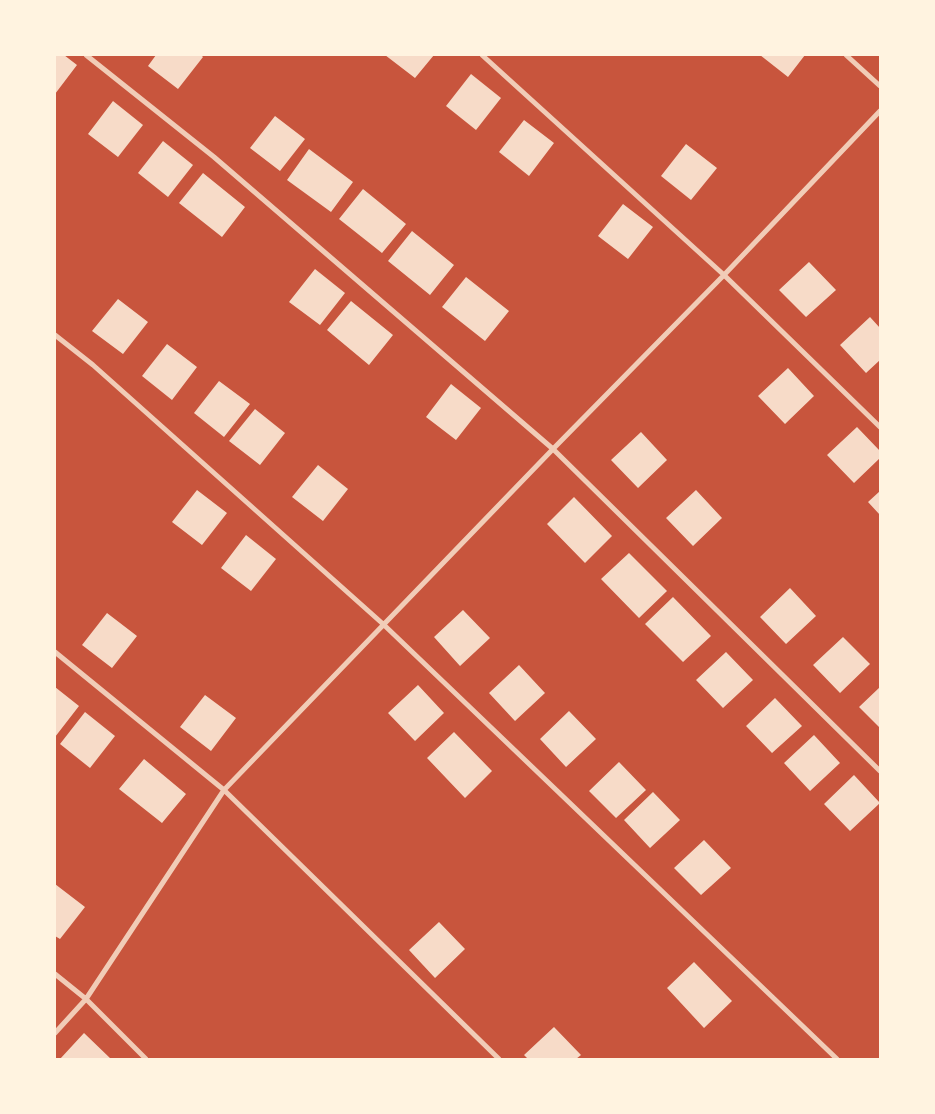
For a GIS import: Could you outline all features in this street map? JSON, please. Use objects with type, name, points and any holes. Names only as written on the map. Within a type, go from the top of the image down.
[{"type":"street","points":[[86,55],[214,157],[553,449],[880,771]]},
{"type":"street","points":[[482,55],[724,275],[880,427]]},
{"type":"street","points":[[846,55],[880,86]]},
{"type":"street","points":[[55,1033],[86,999],[224,790],[383,624],[724,275],[880,111]]},
{"type":"street","points":[[55,335],[93,365],[383,624],[837,1059]]},
{"type":"street","points":[[55,652],[224,790],[499,1059]]},
{"type":"street","points":[[55,974],[86,999],[146,1059]]},
{"type":"building","points":[[55,55],[64,55],[77,65],[55,94]]},
{"type":"building","points":[[156,55],[201,55],[203,57],[178,89],[148,66]]},
{"type":"building","points":[[385,55],[434,55],[415,78]]},
{"type":"building","points":[[760,55],[805,55],[788,77]]},
{"type":"building","points":[[471,74],[501,98],[476,130],[446,106]]},
{"type":"building","points":[[113,101],[143,125],[118,157],[88,134]]},
{"type":"building","points":[[275,116],[305,139],[280,171],[250,148]]},
{"type":"building","points":[[524,120],[554,143],[529,176],[499,152]]},
{"type":"building","points":[[163,141],[193,165],[168,197],[138,173]]},
{"type":"building","points":[[686,144],[717,168],[691,200],[661,176]]},
{"type":"building","points":[[309,149],[353,182],[331,212],[287,180]]},
{"type":"building","points":[[203,173],[245,207],[222,237],[179,203]]},
{"type":"building","points":[[363,189],[406,224],[382,253],[339,219]]},
{"type":"building","points":[[623,204],[653,227],[628,259],[598,236]]},
{"type":"building","points":[[412,231],[454,265],[430,295],[388,261]]},
{"type":"building","points":[[809,262],[836,290],[806,317],[779,290]]},
{"type":"building","points":[[315,269],[345,293],[320,325],[289,302]]},
{"type":"building","points":[[466,277],[509,311],[485,341],[442,307]]},
{"type":"building","points":[[118,299],[148,322],[123,354],[92,331]]},
{"type":"building","points":[[351,301],[393,335],[369,365],[327,330]]},
{"type":"building","points":[[870,317],[880,328],[880,360],[866,373],[840,345]]},
{"type":"building","points":[[167,344],[197,367],[172,400],[142,376]]},
{"type":"building","points":[[788,368],[814,396],[785,424],[758,396]]},
{"type":"building","points":[[219,381],[250,404],[224,437],[194,413]]},
{"type":"building","points":[[451,384],[481,408],[456,440],[426,417]]},
{"type":"building","points":[[255,409],[285,433],[260,465],[229,441]]},
{"type":"building","points":[[857,427],[880,451],[880,458],[854,483],[827,455]]},
{"type":"building","points":[[641,432],[667,460],[638,488],[611,460]]},
{"type":"building","points":[[318,465],[348,489],[323,521],[292,497]]},
{"type":"building","points":[[197,490],[227,513],[202,545],[172,522]]},
{"type":"building","points":[[696,490],[722,518],[693,546],[666,518]]},
{"type":"building","points":[[880,491],[880,515],[868,502]]},
{"type":"building","points":[[574,497],[612,536],[585,563],[547,524]]},
{"type":"building","points":[[246,535],[276,559],[251,591],[221,568]]},
{"type":"building","points":[[629,553],[667,591],[639,618],[601,579]]},
{"type":"building","points":[[790,588],[816,616],[786,644],[760,617]]},
{"type":"building","points":[[673,597],[711,636],[683,662],[645,624]]},
{"type":"building","points":[[463,610],[490,638],[460,666],[434,637]]},
{"type":"building","points":[[107,613],[137,636],[112,668],[82,645]]},
{"type":"building","points":[[843,637],[870,664],[840,693],[813,665]]},
{"type":"building","points":[[726,652],[753,680],[723,708],[696,680]]},
{"type":"building","points":[[519,665],[545,693],[515,721],[489,693]]},
{"type":"building","points":[[418,685],[444,713],[415,741],[388,713]]},
{"type":"building","points":[[55,687],[79,706],[55,737]]},
{"type":"building","points":[[880,687],[880,728],[859,707]]},
{"type":"building","points":[[205,695],[236,718],[211,751],[180,727]]},
{"type":"building","points":[[775,698],[802,726],[772,753],[746,726]]},
{"type":"building","points":[[569,711],[596,739],[566,767],[540,739]]},
{"type":"building","points":[[85,712],[115,736],[90,768],[60,744]]},
{"type":"building","points":[[454,732],[492,771],[465,798],[427,758]]},
{"type":"building","points":[[814,735],[840,763],[810,791],[784,763]]},
{"type":"building","points":[[144,759],[186,794],[162,823],[119,789]]},
{"type":"building","points":[[619,762],[646,790],[616,818],[589,791]]},
{"type":"building","points":[[854,775],[880,803],[850,831],[824,804]]},
{"type":"building","points":[[653,792],[680,820],[650,848],[624,820]]},
{"type":"building","points":[[704,840],[731,868],[701,895],[674,868]]},
{"type":"building","points":[[55,884],[85,907],[60,939],[55,936]]},
{"type":"building","points":[[439,922],[465,949],[435,978],[409,950]]},
{"type":"building","points":[[694,962],[732,1001],[704,1028],[667,988]]},
{"type":"building","points":[[554,1027],[581,1055],[576,1059],[528,1059],[524,1055]]},
{"type":"building","points":[[84,1033],[111,1059],[60,1059]]}]
